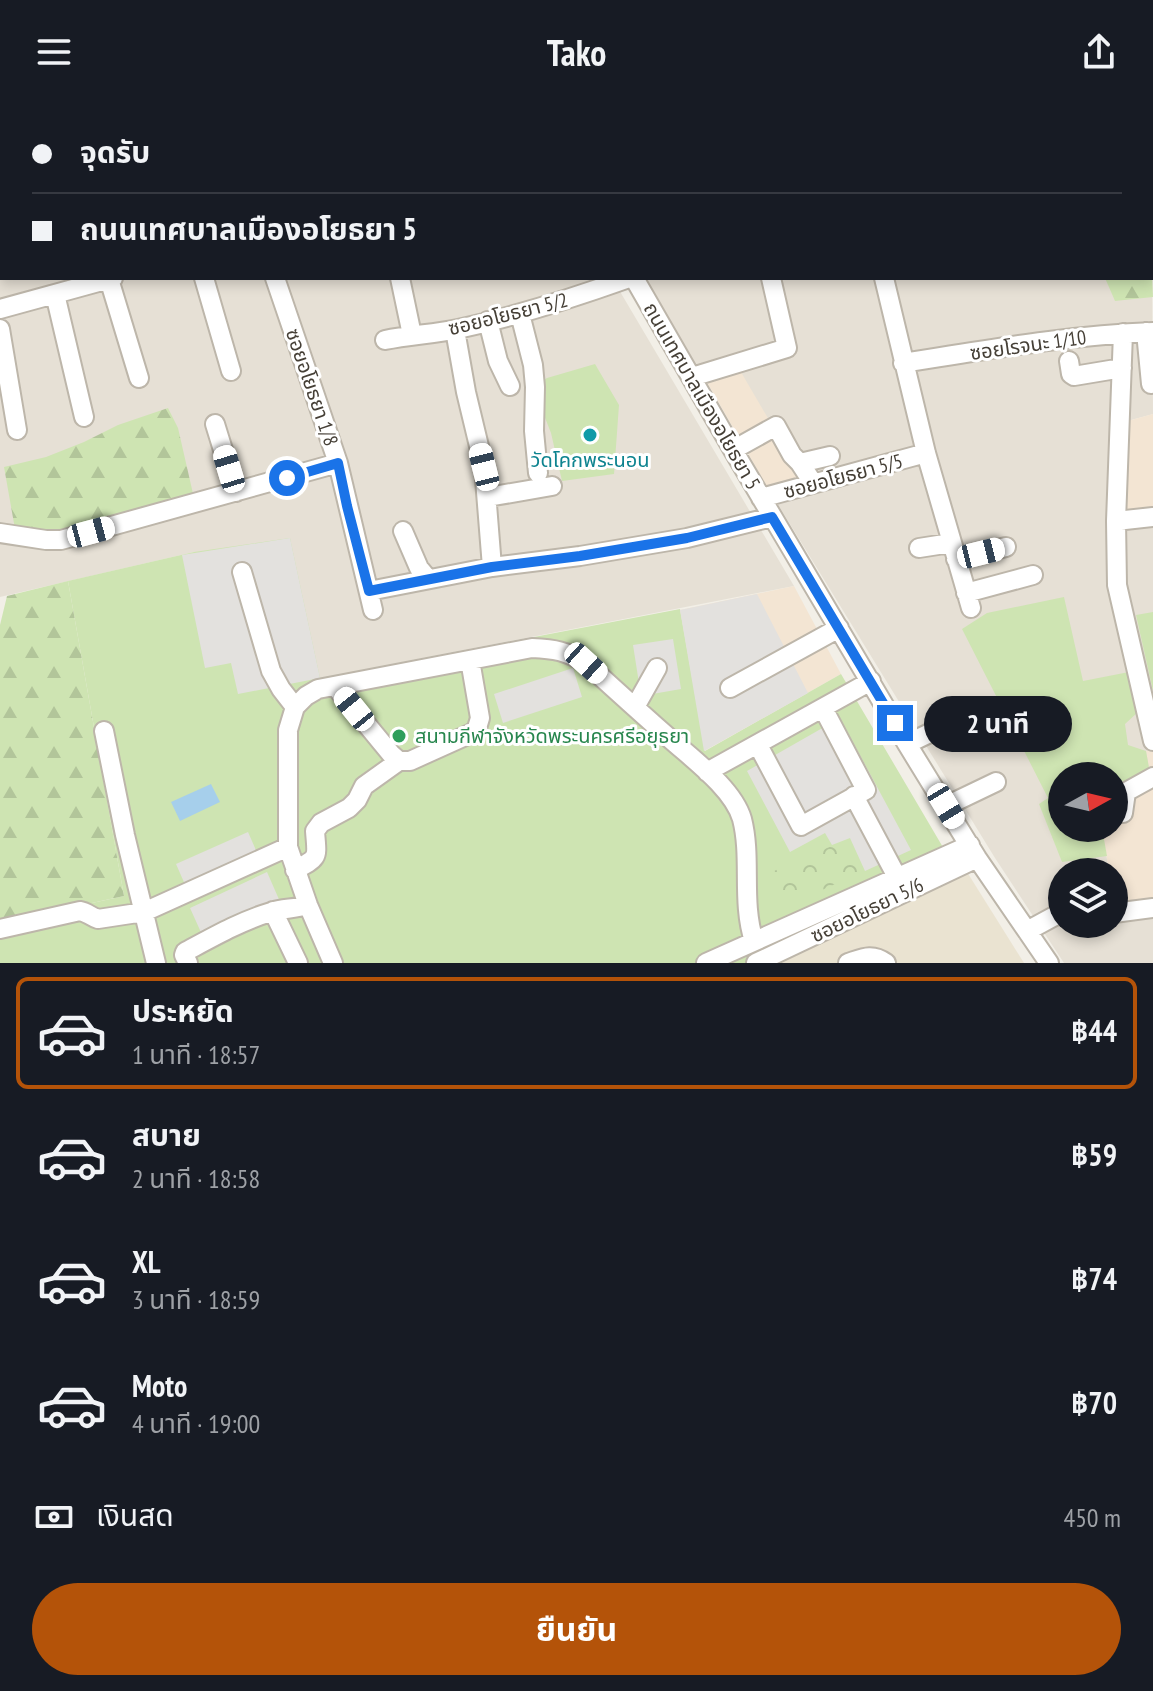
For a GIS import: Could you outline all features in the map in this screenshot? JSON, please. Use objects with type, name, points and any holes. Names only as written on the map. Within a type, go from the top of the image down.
[{"type":"street","points":[[0,309],[107,280]]},
{"type":"street","points":[[111,280],[139,378]]},
{"type":"street","points":[[205,280],[231,371]]},
{"type":"street","name":"ซอยอโยธยา 1/8","points":[[276,280],[338,463],[373,610]]},
{"type":"street","points":[[400,280],[412,335]]},
{"type":"street","name":"ซอยอโยธยา 5/2","points":[[385,340],[455,330],[520,314],[626,280]]},
{"type":"street","name":"ถนนเทศบาลเมืองอโยธยา 5","points":[[633,280],[907,744],[1049,963]]},
{"type":"street","points":[[692,377],[787,348],[771,280]]},
{"type":"street","points":[[884,280],[926,453],[968,600],[1033,575]]},
{"type":"street","points":[[55,294],[84,417]]},
{"type":"street","points":[[488,497],[545,480],[534,431],[533,365],[520,314]]},
{"type":"street","points":[[488,321],[498,361],[510,386]]},
{"type":"street","points":[[0,329],[17,430]]},
{"type":"street","points":[[455,330],[484,467],[492,567]]},
{"type":"street","points":[[1150,332],[1151,384]]},
{"type":"street","name":"ซอยโรจนะ 1/10","points":[[903,363],[1049,341],[1150,332]]},
{"type":"street","points":[[1123,333],[1116,521],[1117,585],[1153,741]]},
{"type":"street","points":[[1069,361],[1074,376],[1122,368]]},
{"type":"street","points":[[215,424],[236,492]]},
{"type":"street","points":[[733,450],[776,426],[813,483]]},
{"type":"street","name":"ซอยอโยธยา 5/5","points":[[761,498],[926,453]]},
{"type":"street","points":[[800,463],[830,456]]},
{"type":"street","points":[[0,533],[61,540],[338,463]]},
{"type":"street","points":[[369,591],[492,567],[687,538],[772,517]]},
{"type":"street","points":[[1116,521],[1153,517]]},
{"type":"street","points":[[403,531],[419,568],[428,579]]},
{"type":"street","points":[[919,548],[953,551],[1006,547]]},
{"type":"street","points":[[242,572],[271,671],[295,707]]},
{"type":"street","points":[[730,688],[839,628]]},
{"type":"street","points":[[333,963],[288,847],[288,730],[295,707],[318,689],[532,648],[555,649],[586,663],[707,772],[736,805],[745,840],[749,924],[754,941]]},
{"type":"street","points":[[295,870],[313,860],[317,854],[315,831],[321,823],[349,808],[364,786],[399,761],[410,761],[477,728],[480,718],[470,660]]},
{"type":"street","points":[[635,707],[657,668]]},
{"type":"street","points":[[707,772],[871,681]]},
{"type":"street","points":[[335,686],[399,761]]},
{"type":"street","points":[[758,745],[801,826],[866,790],[823,708]]},
{"type":"street","points":[[907,744],[965,716]]},
{"type":"street","points":[[104,731],[156,963]]},
{"type":"street","points":[[1128,791],[1153,777]]},
{"type":"street","points":[[946,806],[996,782]]},
{"type":"street","points":[[854,796],[897,877]]},
{"type":"street","points":[[0,929],[80,911],[98,919],[144,912],[288,847]]},
{"type":"street","points":[[706,963],[897,877],[974,851]]},
{"type":"street","name":"ซอยอโยธยา 5/6","points":[[756,963],[974,851]]},
{"type":"street","points":[[188,963],[185,952],[243,923],[273,911],[308,905]]},
{"type":"street","points":[[1128,911],[1153,908]]},
{"type":"street","points":[[273,911],[298,963]]},
{"type":"street","points":[[1027,931],[1048,920]]},
{"type":"street","points":[[848,963],[868,956],[886,963]]},
{"type":"shaded area","points":[[0,280],[613,280],[794,586],[320,678],[194,552],[0,597]]},
{"type":"shaded area","points":[[647,280],[762,280],[777,342],[696,366]]},
{"type":"shaded area","points":[[776,280],[1152,280],[1153,414],[1124,422],[1153,524],[1153,749],[1147,751],[1150,773],[1128,780],[1128,762],[1048,762],[1048,842],[1104,842],[1107,858],[1048,858],[1048,938],[1128,938],[1128,905],[1153,904],[1153,963],[1064,963],[995,858],[769,490],[738,367],[793,349]]},
{"type":"shaded area","points":[[738,367],[803,478],[769,490],[705,379]]},
{"type":"shaded area","points":[[1153,414],[1153,524],[1122,526],[1124,422]]},
{"type":"shaded area","points":[[290,538],[320,678],[238,694],[231,663],[205,668],[182,555]]},
{"type":"shaded area","points":[[794,586],[841,674],[704,751],[680,610]]},
{"type":"shaded area","points":[[757,594],[808,693],[704,751],[680,610]]},
{"type":"shaded area","points":[[673,639],[681,689],[641,696],[633,645]]},
{"type":"shaded area","points":[[573,668],[582,697],[503,723],[494,694]]},
{"type":"shaded area","points":[[840,718],[911,850],[865,871],[850,838],[832,845],[825,833],[790,852],[747,771]]},
{"type":"shaded area","points":[[1153,749],[1153,904],[1128,905],[1128,858],[1107,858],[1104,842],[1128,842],[1128,780],[1150,773],[1146,751]]},
{"type":"shaded area","points":[[248,832],[259,857],[187,889],[176,864]]},
{"type":"shaded area","points":[[267,872],[281,904],[204,939],[190,908]]},
{"type":"shaded area","points":[[967,872],[1024,963],[774,963]]},
{"type":"green space","points":[[1106,280],[1152,280],[1153,297],[1115,301]]},
{"type":"green space","points":[[595,364],[619,405],[614,474],[562,481],[551,433],[533,387],[547,378]]},
{"type":"green space","points":[[168,408],[178,428],[194,498],[60,534],[15,529],[4,467],[46,457],[118,425]]},
{"type":"green space","name":"สนามกีฬาจังหวัดพระนครศรีอยุธยา","points":[[290,538],[320,678],[680,609],[705,751],[841,674],[954,866],[749,963],[0,963],[0,923],[124,896],[68,581],[194,552]]},
{"type":"green space","points":[[68,581],[124,896],[0,923],[0,625],[7,596]]},
{"type":"green space","points":[[1064,597],[1083,681],[1129,672],[1138,712],[1125,724],[1128,745],[1146,751],[1150,773],[1128,780],[1128,762],[1048,762],[1048,798],[962,629],[987,613]]},
{"type":"green space","points":[[1153,612],[1153,691],[1136,615]]},
{"type":"green space","points":[[1048,798],[1048,827],[1039,804]]},
{"type":"green space","points":[[850,838],[864,871],[782,908],[767,874]]},
{"type":"green space","points":[[1054,842],[1104,842],[1107,856],[1060,858]]},
{"type":"water","points":[[211,784],[220,802],[180,821],[171,802]]},
{"type":"place","name":"วัดโคกพระนอน","points":[[590,435]]},
{"type":"place","name":"สนามกีฬาจังหวัดพระนครศรีอยุธยา","points":[[399,736]]},
{"type":"route","points":[[287,478],[338,463],[369,591],[492,567],[687,538],[772,517],[895,723]]}]
